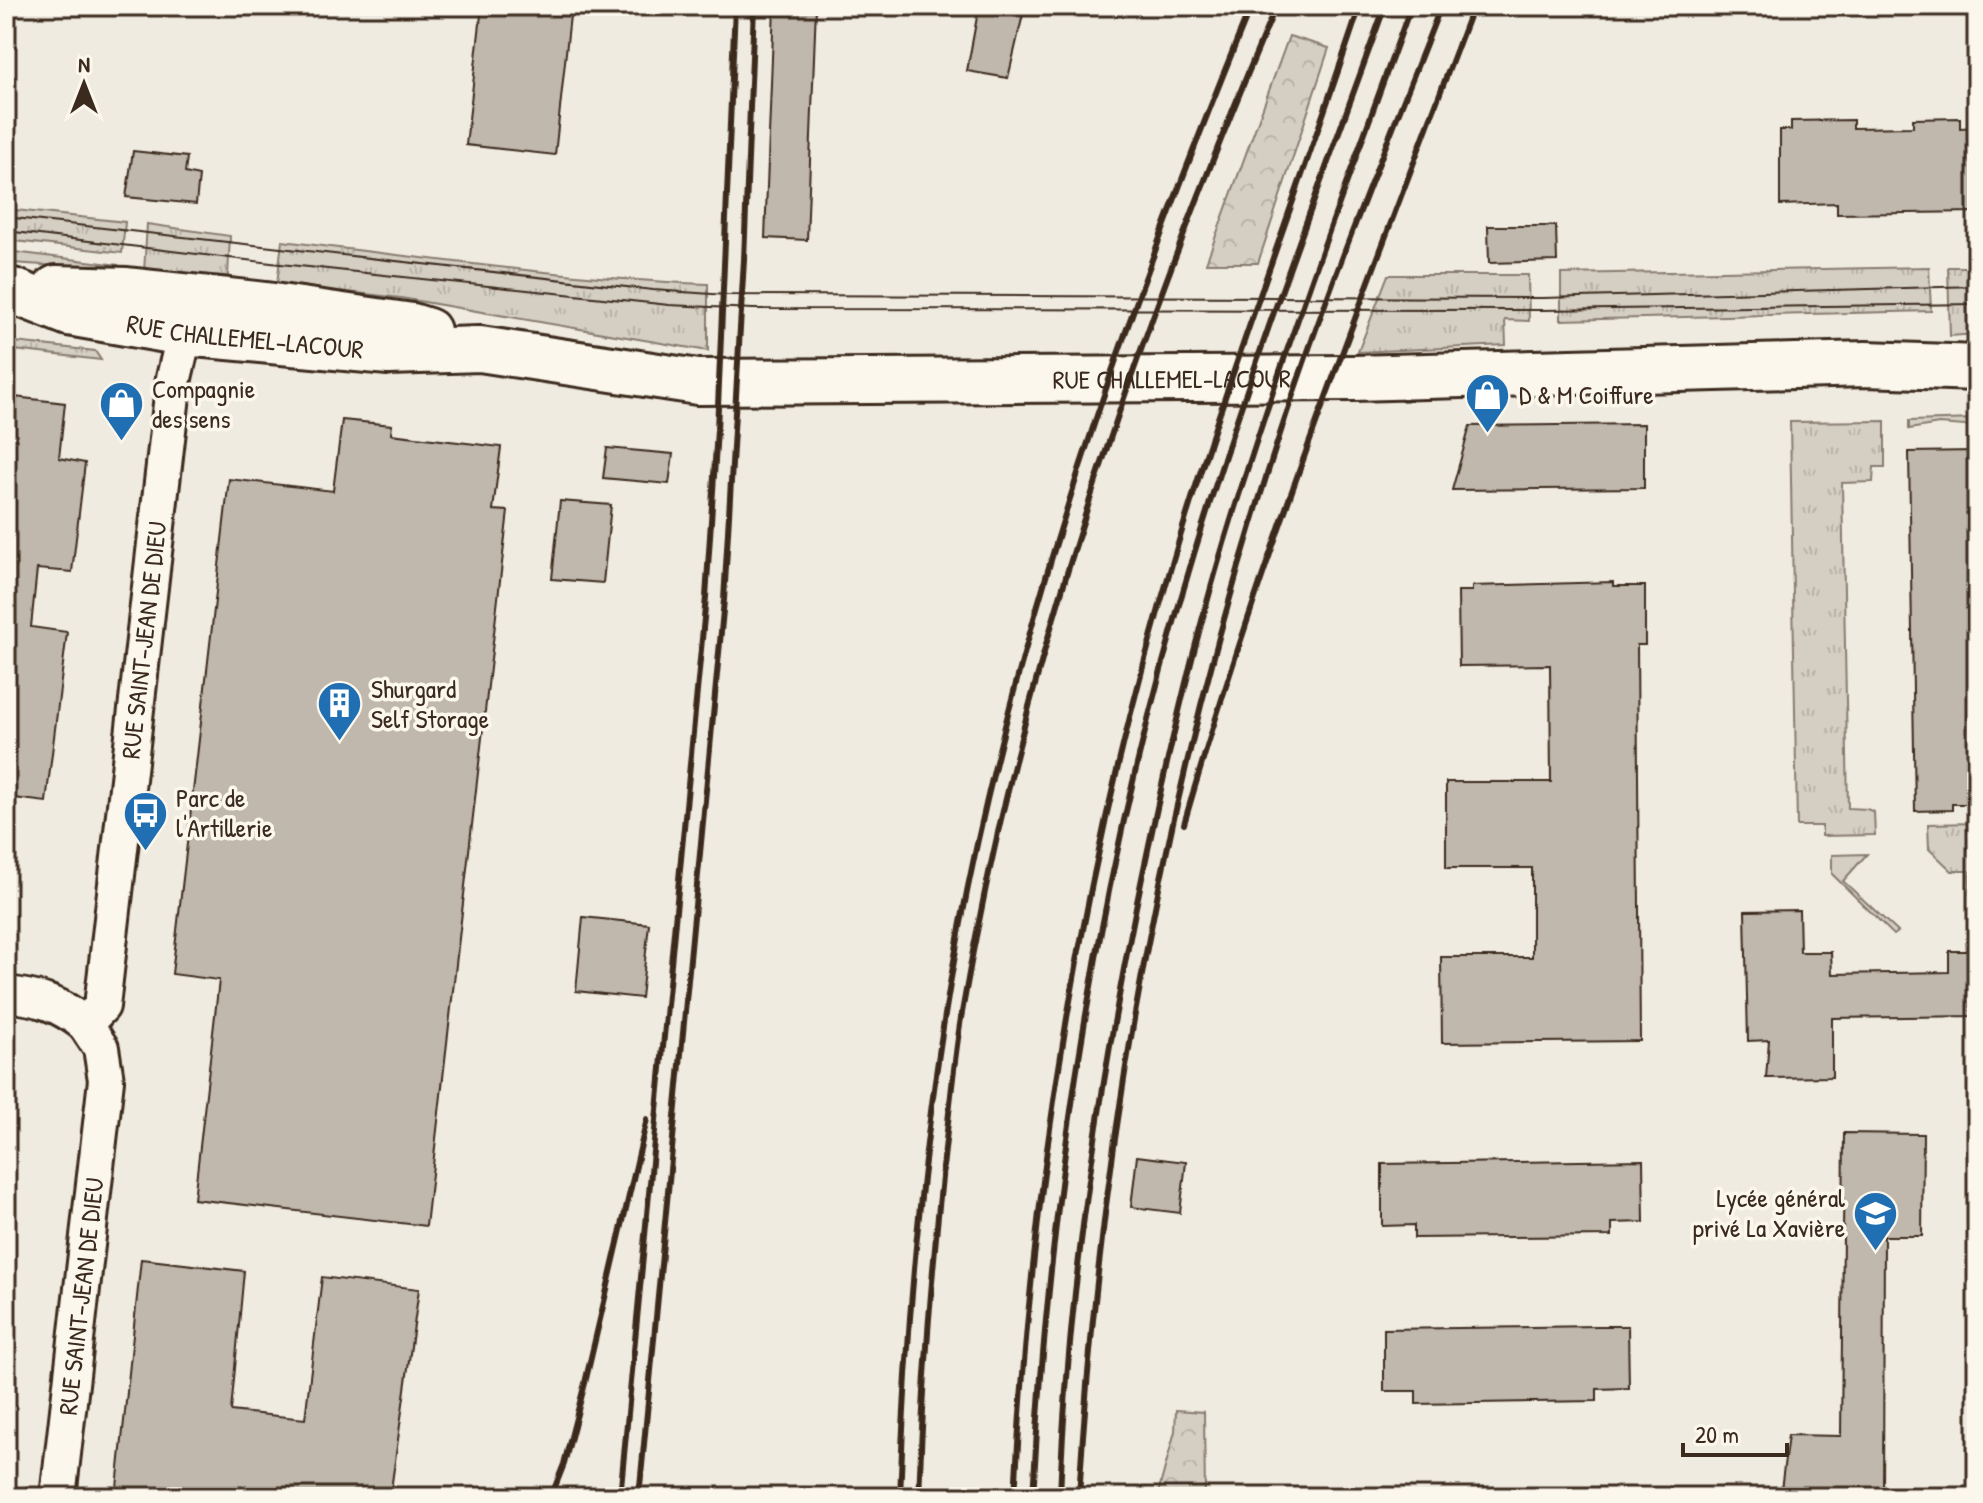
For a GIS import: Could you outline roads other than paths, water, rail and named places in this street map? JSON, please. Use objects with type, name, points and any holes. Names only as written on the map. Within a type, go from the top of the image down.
[{"type":"street","name":"RUE CHALLEMEL-LACOUR","points":[[10,291],[69,313],[189,315],[412,326],[480,349],[698,382],[1354,378],[1866,364],[1977,368]]},
{"type":"street","name":"RUE SAINT-JEAN DE DIEU","points":[[58,1497],[106,1080],[101,1048],[85,1024],[102,1006],[174,378],[189,315]]},
{"type":"street","name":"RUE CHALLEMEL-LACOUR","points":[[1866,364],[1977,353]]},
{"type":"street","points":[[6,994],[35,997],[63,1007],[85,1024]]},
{"type":"tram line","points":[[6,217],[653,290],[727,295],[1543,298],[1977,286]]},
{"type":"tram line","points":[[6,231],[271,263],[669,305],[753,309],[1542,310],[1977,304]]},
{"type":"railway","points":[[620,1497],[706,597],[717,430],[735,6]]},
{"type":"railway","points":[[639,1497],[724,600],[744,260],[754,6]]},
{"type":"railway","points":[[900,1497],[915,1251],[934,1087],[961,925],[1002,737],[1062,524],[1096,419],[1170,212],[1251,6]]},
{"type":"railway","points":[[919,1497],[932,1280],[956,1051],[986,887],[1016,758],[1050,630],[1131,377],[1225,129],[1276,6]]},
{"type":"railway","points":[[1015,1497],[1034,1257],[1049,1137],[1067,1017],[1115,780],[1144,663],[1198,479],[1360,6]]},
{"type":"railway","points":[[1033,1497],[1052,1258],[1067,1139],[1085,1021],[1132,786],[1161,669],[1238,416],[1385,6]]},
{"type":"railway","points":[[1060,1497],[1069,1349],[1097,1127],[1136,907],[1179,711],[1217,565],[1253,453],[1318,261],[1411,6]]},
{"type":"railway","points":[[1079,1497],[1103,1227],[1122,1093],[1172,826],[1204,694],[1240,564],[1298,380],[1441,6]]},
{"type":"railway","points":[[1184,824],[1215,720],[1284,514],[1473,6]]},
{"type":"railway","points":[[551,1497],[564,1464],[585,1383],[647,1119]]},
{"type":"place","name":"D & M Coiffure","points":[[1488,434]]},
{"type":"place","name":"Compagnie des sens","points":[[121,443]]},
{"type":"place","name":"Shurgard Self Storage","points":[[340,743]]},
{"type":"place","name":"Parc de l'Artillerie","points":[[145,852]]},
{"type":"place","name":"Lycée général privé La Xavière","points":[[1876,1252]]}]
